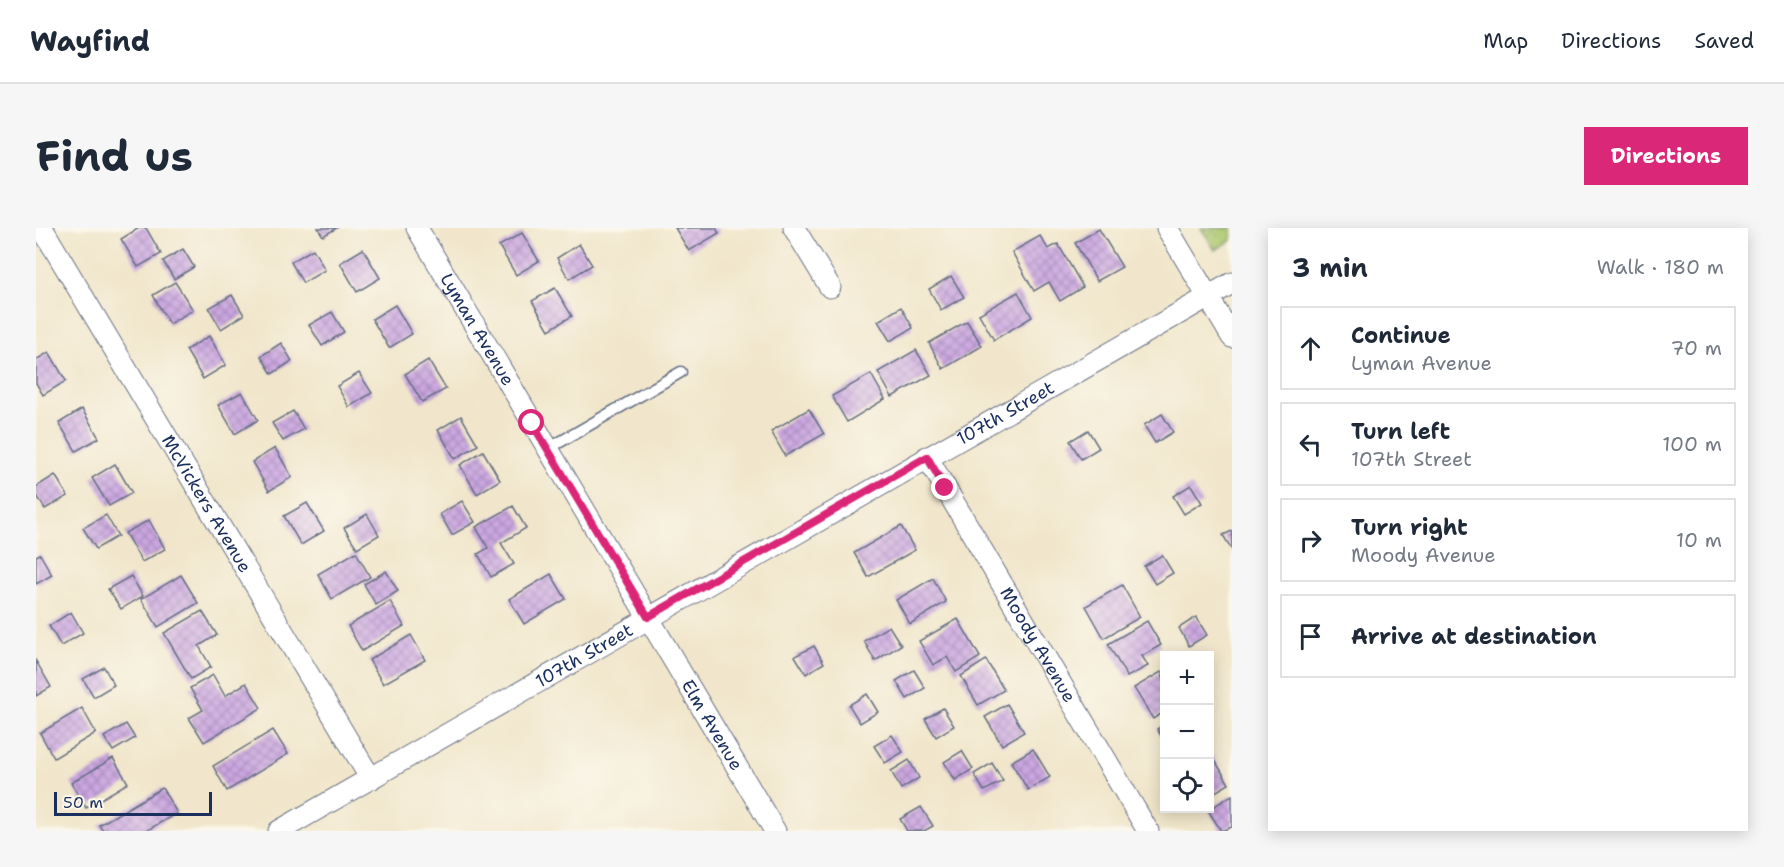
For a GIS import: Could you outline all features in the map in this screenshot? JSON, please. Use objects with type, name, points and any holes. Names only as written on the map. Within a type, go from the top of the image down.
[{"type":"street","name":"McVickers Avenue","points":[[42,228],[371,779]]},
{"type":"street","name":"Lyman Avenue","points":[[417,228],[648,617]]},
{"type":"street","points":[[794,228],[830,287]]},
{"type":"street","points":[[1167,228],[1232,337]]},
{"type":"street","name":"107th Street","points":[[279,831],[1232,282]]},
{"type":"street","name":"Moody Avenue","points":[[927,457],[1148,831]]},
{"type":"street","name":"Elm Avenue","points":[[648,617],[775,831]]},
{"type":"lane","points":[[548,449],[681,372]]},
{"type":"green space","points":[[1201,228],[1232,228],[1232,240],[1215,250]]},
{"type":"building","points":[[139,228],[146,228],[161,254],[138,267],[121,239]]},
{"type":"building","points":[[318,228],[337,228],[323,236]]},
{"type":"building","points":[[675,228],[716,228],[719,233],[689,251]]},
{"type":"building","points":[[1099,229],[1122,267],[1097,281],[1075,243]]},
{"type":"building","points":[[522,233],[539,261],[516,275],[499,246]]},
{"type":"building","points":[[1040,236],[1048,249],[1058,244],[1083,287],[1060,301],[1049,282],[1034,291],[1012,252]]},
{"type":"building","points":[[579,244],[592,265],[569,279],[557,258]]},
{"type":"building","points":[[183,249],[194,267],[174,279],[163,261]]},
{"type":"building","points":[[313,249],[325,270],[303,283],[291,262]]},
{"type":"building","points":[[363,249],[380,278],[357,292],[340,263]]},
{"type":"building","points":[[951,276],[964,297],[941,310],[929,289]]},
{"type":"building","points":[[175,282],[193,310],[169,324],[153,295]]},
{"type":"building","points":[[555,288],[572,316],[549,330],[532,301]]},
{"type":"building","points":[[1018,292],[1032,317],[994,340],[979,314]]},
{"type":"building","points":[[232,295],[244,315],[221,329],[209,308]]},
{"type":"building","points":[[395,305],[412,334],[389,348],[372,319]]},
{"type":"building","points":[[901,307],[913,328],[890,341],[878,321]]},
{"type":"building","points":[[332,312],[344,332],[322,346],[309,325]]},
{"type":"building","points":[[967,321],[982,346],[943,369],[929,343]]},
{"type":"building","points":[[209,336],[226,365],[203,379],[186,350]]},
{"type":"building","points":[[281,343],[292,361],[272,374],[261,356]]},
{"type":"building","points":[[916,350],[931,375],[892,397],[878,372]]},
{"type":"building","points":[[49,352],[66,381],[43,395],[36,383],[36,360]]},
{"type":"building","points":[[428,360],[446,389],[422,402],[405,374]]},
{"type":"building","points":[[359,373],[372,393],[349,407],[337,386]]},
{"type":"building","points":[[871,374],[885,399],[847,422],[832,396]]},
{"type":"building","points":[[242,392],[258,420],[235,434],[218,405]]},
{"type":"building","points":[[82,409],[99,438],[76,451],[59,423]]},
{"type":"building","points":[[809,409],[824,434],[785,456],[771,431]]},
{"type":"building","points":[[293,411],[304,429],[283,441],[272,423]]},
{"type":"building","points":[[1162,414],[1173,432],[1155,443],[1144,425]]},
{"type":"building","points":[[461,416],[478,445],[455,459],[438,430]]},
{"type":"building","points":[[1088,430],[1099,448],[1081,459],[1070,441]]},
{"type":"building","points":[[275,448],[292,477],[269,491],[252,462]]},
{"type":"building","points":[[483,451],[500,480],[477,494],[460,465]]},
{"type":"building","points":[[115,464],[132,493],[109,506],[92,478]]},
{"type":"building","points":[[55,475],[68,496],[45,509],[36,494],[36,487]]},
{"type":"building","points":[[1191,485],[1202,503],[1184,514],[1173,496]]},
{"type":"building","points":[[462,501],[475,522],[452,535],[440,514]]},
{"type":"building","points":[[307,503],[324,531],[301,545],[284,516]]},
{"type":"building","points":[[513,506],[526,528],[501,543],[514,564],[491,577],[478,554],[488,548],[476,527]]},
{"type":"building","points":[[367,514],[379,535],[357,548],[344,528]]},
{"type":"building","points":[[106,515],[118,536],[96,549],[83,528]]},
{"type":"building","points":[[149,520],[165,549],[142,562],[125,533]]},
{"type":"building","points":[[901,526],[915,550],[868,577],[854,553]]},
{"type":"building","points":[[1232,531],[1232,550],[1223,535]]},
{"type":"building","points":[[356,552],[370,577],[332,599],[318,574]]},
{"type":"building","points":[[40,554],[52,575],[36,584],[36,556]]},
{"type":"building","points":[[1162,555],[1173,573],[1155,584],[1144,566]]},
{"type":"building","points":[[386,571],[398,591],[376,605],[364,584]]},
{"type":"building","points":[[551,574],[566,599],[524,624],[509,599]]},
{"type":"building","points":[[181,575],[198,603],[158,627],[141,599]]},
{"type":"building","points":[[131,576],[143,596],[121,609],[108,589]]},
{"type":"building","points":[[933,578],[946,602],[910,624],[896,600]]},
{"type":"building","points":[[1122,585],[1140,617],[1104,638],[1086,606]]},
{"type":"building","points":[[390,601],[404,626],[362,651],[348,626]]},
{"type":"building","points":[[202,611],[217,635],[199,646],[211,667],[191,679],[164,633]]},
{"type":"building","points":[[71,612],[83,633],[61,646],[49,626]]},
{"type":"building","points":[[1196,617],[1207,635],[1189,646],[1179,628]]},
{"type":"building","points":[[958,619],[980,657],[956,672],[947,657],[933,665],[919,641]]},
{"type":"building","points":[[1147,621],[1161,645],[1142,656],[1148,666],[1127,677],[1108,644]]},
{"type":"building","points":[[889,626],[901,645],[875,661],[864,641]]},
{"type":"building","points":[[411,635],[425,660],[383,684],[369,660]]},
{"type":"building","points":[[814,646],[824,663],[806,674],[795,656]]},
{"type":"building","points":[[986,660],[1004,690],[978,705],[961,676]]},
{"type":"building","points":[[36,661],[51,687],[36,696]]},
{"type":"building","points":[[104,667],[114,685],[94,697],[83,679]]},
{"type":"building","points":[[914,670],[925,688],[907,699],[896,681]]},
{"type":"building","points":[[1160,673],[1160,715],[1153,719],[1134,688]]},
{"type":"building","points":[[213,675],[225,696],[246,683],[261,708],[204,742],[189,718],[203,710],[190,688]]},
{"type":"building","points":[[867,694],[878,712],[860,723],[849,705]]},
{"type":"building","points":[[1007,704],[1024,732],[1002,745],[985,717]]},
{"type":"building","points":[[82,708],[96,733],[54,758],[40,733]]},
{"type":"building","points":[[943,708],[954,726],[936,737],[925,719]]},
{"type":"building","points":[[126,724],[135,738],[113,751],[104,737]]},
{"type":"building","points":[[273,730],[288,754],[227,791],[213,766]]},
{"type":"building","points":[[892,735],[903,752],[885,763],[874,746]]},
{"type":"building","points":[[1033,749],[1050,777],[1028,790],[1011,762]]},
{"type":"building","points":[[962,751],[973,769],[955,780],[944,762]]},
{"type":"building","points":[[113,758],[128,783],[86,808],[71,783]]},
{"type":"building","points":[[1214,759],[1229,784],[1214,793]]},
{"type":"building","points":[[909,760],[919,778],[901,789],[891,771]]},
{"type":"building","points":[[992,763],[1003,781],[984,791],[974,774]]},
{"type":"building","points":[[162,788],[177,813],[146,831],[103,831],[99,825]]},
{"type":"building","points":[[1232,795],[1232,827],[1221,831],[1210,813],[1214,813],[1214,806]]},
{"type":"building","points":[[921,807],[933,826],[924,831],[907,831],[900,819]]},
{"type":"route","points":[[532,423],[648,617],[927,457],[945,488]]}]
